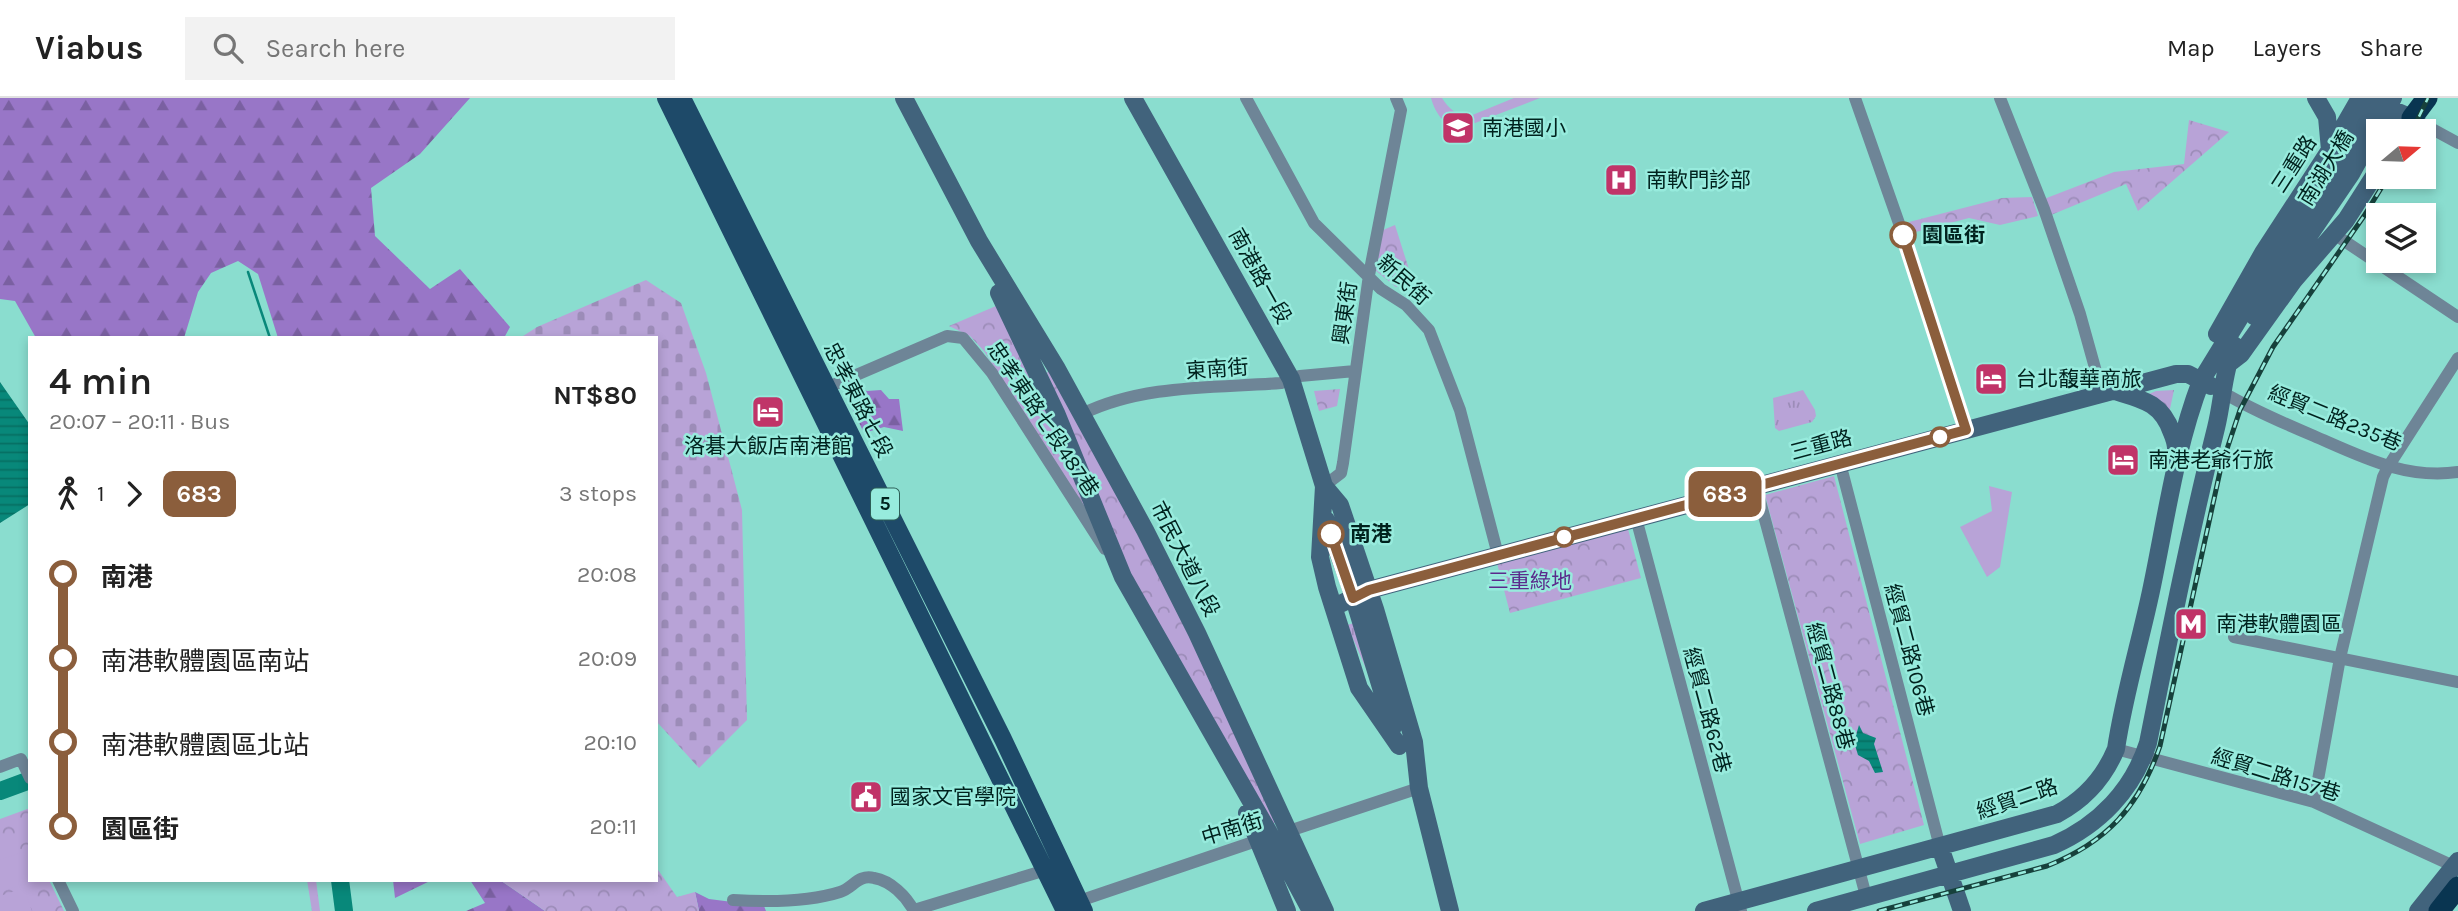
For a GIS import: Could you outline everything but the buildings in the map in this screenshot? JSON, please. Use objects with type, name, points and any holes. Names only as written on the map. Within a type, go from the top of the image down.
[{"type":"highway","points":[[2411,116],[2427,98]]},
{"type":"highway","points":[[2439,911],[2458,887]]},
{"type":"main road","name":"忠孝東路七段","points":[[666,98],[1046,870],[1070,909]]},
{"type":"main road","name":"忠孝東路七段","points":[[682,98],[1003,739],[1070,909]]},
{"type":"main road","name":"市民大道八段","points":[[904,98],[979,241],[1082,414],[1197,633],[1273,836],[1311,911]]},
{"type":"main road","name":"南港路一段","points":[[1133,98],[1291,379],[1324,486],[1323,511],[1361,594],[1414,742],[1419,788],[1450,911]]},
{"type":"main road","points":[[2316,98],[2327,117],[2330,150]]},
{"type":"main road","name":"三重路","points":[[2218,366],[2211,345],[2263,253],[2330,150],[2360,98]]},
{"type":"main road","points":[[2366,98],[2411,116]]},
{"type":"main road","name":"南湖大橋","points":[[2286,256],[2376,98]]},
{"type":"main road","name":"南湖大橋","points":[[2286,256],[2351,174],[2393,98]]},
{"type":"main road","points":[[2218,366],[2241,354],[2294,280],[2334,234],[2366,187]]},
{"type":"main road","name":"市民大道八段","points":[[979,241],[1123,577],[1273,836],[1325,911]]},
{"type":"main road","points":[[1816,911],[2054,845],[2090,825],[2125,792],[2144,757],[2174,626],[2202,485],[2221,409],[2222,392],[2218,366],[2234,345],[2286,256]]},
{"type":"main road","name":"經貿二路","points":[[1704,911],[1740,906],[1859,869],[2021,826],[2057,814],[2080,800],[2107,771],[2116,749],[2174,472],[2192,404],[2202,381],[2218,366]]},
{"type":"main road","name":"三重路","points":[[1334,607],[1361,594],[1497,555],[2176,373],[2188,374],[2202,381]]},
{"type":"main road","name":"經貿二路235巷","points":[[2202,381],[2222,392]]},
{"type":"main road","points":[[2106,392],[2155,406],[2164,417],[2177,446],[2174,472]]},
{"type":"main road","name":"南港路一段","points":[[1324,486],[1340,505],[1399,746],[1419,788]]},
{"type":"main road","points":[[1323,511],[1320,557],[1359,688],[1399,746]]},
{"type":"main road","points":[[1273,836],[1287,911]]},
{"type":"main road","points":[[1940,847],[1951,872],[1962,911]]},
{"type":"main road","points":[[2418,911],[2456,865]]},
{"type":"street","name":"新民街","points":[[1246,98],[1314,223],[1370,275],[1381,289],[1406,305],[1429,330],[1461,410],[1497,555]]},
{"type":"street","name":"興東街","points":[[1324,486],[1340,473],[1370,275],[1401,110],[1396,98]]},
{"type":"street","points":[[1854,98],[1901,229],[1966,430]]},
{"type":"street","points":[[2000,98],[2048,222],[2106,392]]},
{"type":"street","points":[[2411,116],[2458,143]]},
{"type":"street","points":[[2334,234],[2458,317]]},
{"type":"street","name":"忠孝東路七段487巷","points":[[826,388],[947,336],[963,338],[992,373],[1123,577]]},
{"type":"street","points":[[2314,802],[2340,659],[2388,467],[2458,358]]},
{"type":"street","points":[[1039,376],[1047,366],[1052,365],[1057,369]]},
{"type":"street","name":"東南街","points":[[1082,414],[1109,402],[1156,392],[1281,383],[1314,374],[1355,370]]},
{"type":"street","name":"經貿二路235巷","points":[[2222,392],[2267,415],[2388,467],[2442,475],[2458,472]]},
{"type":"street","name":"經貿二路106巷","points":[[1840,463],[1940,847]]},
{"type":"street","name":"經貿二路88巷","points":[[1756,486],[1866,896]]},
{"type":"street","name":"經貿二路62巷","points":[[1636,518],[1740,906]]},
{"type":"street","points":[[2234,637],[2458,682]]},
{"type":"street","name":"經貿二路157巷","points":[[2116,749],[2314,802],[2456,865]]},
{"type":"street","points":[[0,767],[25,768]]},
{"type":"street","name":"中南街","points":[[1070,909],[1088,898],[1419,788]]},
{"type":"street","points":[[733,900],[766,903],[804,898],[843,891],[863,877],[875,878],[905,896],[914,911],[1046,870]]},
{"type":"street","points":[[59,882],[73,911]]},
{"type":"green space","points":[[0,98],[470,98],[420,154],[371,188],[375,236],[430,289],[460,269],[510,327],[505,336],[277,336],[258,274],[238,261],[211,273],[198,292],[185,336],[35,336],[15,301],[0,299]]},
{"type":"green space","points":[[1431,98],[1442,98],[1454,111],[1470,116],[1514,98],[1540,98],[1462,128],[1442,119]]},
{"type":"green space","points":[[2189,120],[2229,132],[2138,211],[2126,184],[2051,215],[2044,199],[2114,172],[2184,164]]},
{"type":"green space","points":[[2032,197],[2038,216],[2000,225],[1969,218],[1912,233],[1909,222],[2002,198]]},
{"type":"green space","points":[[1395,225],[1412,279],[1396,287],[1375,270],[1383,230]]},
{"type":"green space","points":[[646,280],[681,303],[706,373],[742,510],[747,720],[699,768],[658,723],[658,336],[523,336],[537,327]]},
{"type":"green space","points":[[996,306],[1039,389],[1090,510],[1085,511],[984,351],[970,336],[949,326]]},
{"type":"green space","points":[[1049,370],[1149,550],[1277,821],[1275,823],[1270,823],[1127,568],[1047,373]]},
{"type":"green space","points":[[855,385],[867,391],[881,390],[889,399],[899,399],[903,431],[884,427],[864,433],[843,389]]},
{"type":"green space","points":[[1340,389],[1337,406],[1319,411],[1314,391]]},
{"type":"green space","points":[[1803,390],[1816,416],[1812,422],[1779,431],[1775,428],[1773,398]]},
{"type":"green space","points":[[2174,390],[2165,419],[2144,396],[2156,391]]},
{"type":"green space","points":[[1834,476],[1924,825],[1860,844],[1765,495]]},
{"type":"green space","points":[[1989,486],[2012,492],[2000,567],[1987,577],[1960,527],[1992,511]]},
{"type":"green space","name":"三重綠地","points":[[1628,529],[1641,578],[1510,613],[1497,563]]},
{"type":"green space","points":[[1354,623],[1371,680],[1347,625]]},
{"type":"green space","points":[[28,809],[28,882],[50,882],[64,911],[0,911],[0,819]]},
{"type":"green space","points":[[23,852],[30,882],[0,892],[0,860]]},
{"type":"green space","points":[[658,870],[677,897],[695,892],[699,911],[545,911],[503,882],[658,882]]},
{"type":"green space","points":[[307,882],[316,882],[320,911],[312,911]]},
{"type":"green space","points":[[393,882],[428,882],[395,898]]},
{"type":"green space","points":[[471,882],[503,882],[545,911],[466,911],[485,903]]},
{"type":"green space","points":[[24,888],[32,911],[0,911],[0,896]]},
{"type":"green space","points":[[695,892],[709,899],[764,906],[766,911],[699,911]]},
{"type":"shaded area","points":[[0,382],[28,422],[28,505],[0,523]]},
{"type":"shaded area","points":[[1859,725],[1863,733],[1876,738],[1874,744],[1883,772],[1875,773],[1869,761],[1858,755],[1854,742]]},
{"type":"waterway","points":[[248,272],[269,336]]},
{"type":"waterway","points":[[0,791],[28,781]]},
{"type":"waterway","points":[[340,882],[344,911]]},
{"type":"railway","points":[[2418,119],[2428,98]]},
{"type":"railway","points":[[1879,911],[2047,866],[2087,846],[2104,834],[2131,804],[2152,768],[2160,746],[2221,467],[2240,410],[2273,347],[2381,189]]},
{"type":"bus line","name":"683","points":[[1331,534],[1353,598],[1369,590],[1966,430],[1903,235]]},
{"type":"place","name":"南港國小","points":[[1458,128]]},
{"type":"place","name":"南軟門診部","points":[[1621,180]]},
{"type":"place","name":"園區街","points":[[1903,235]]},
{"type":"place","name":"台北馥華商旅","points":[[1991,379]]},
{"type":"place","name":"洛碁大飯店南港館","points":[[768,412]]},
{"type":"place","name":"南港老爺行旅","points":[[2123,460]]},
{"type":"place","name":"南港","points":[[1331,534]]},
{"type":"place","name":"南港軟體園區","points":[[2191,624]]},
{"type":"place","name":"國家文官學院","points":[[866,797]]}]
